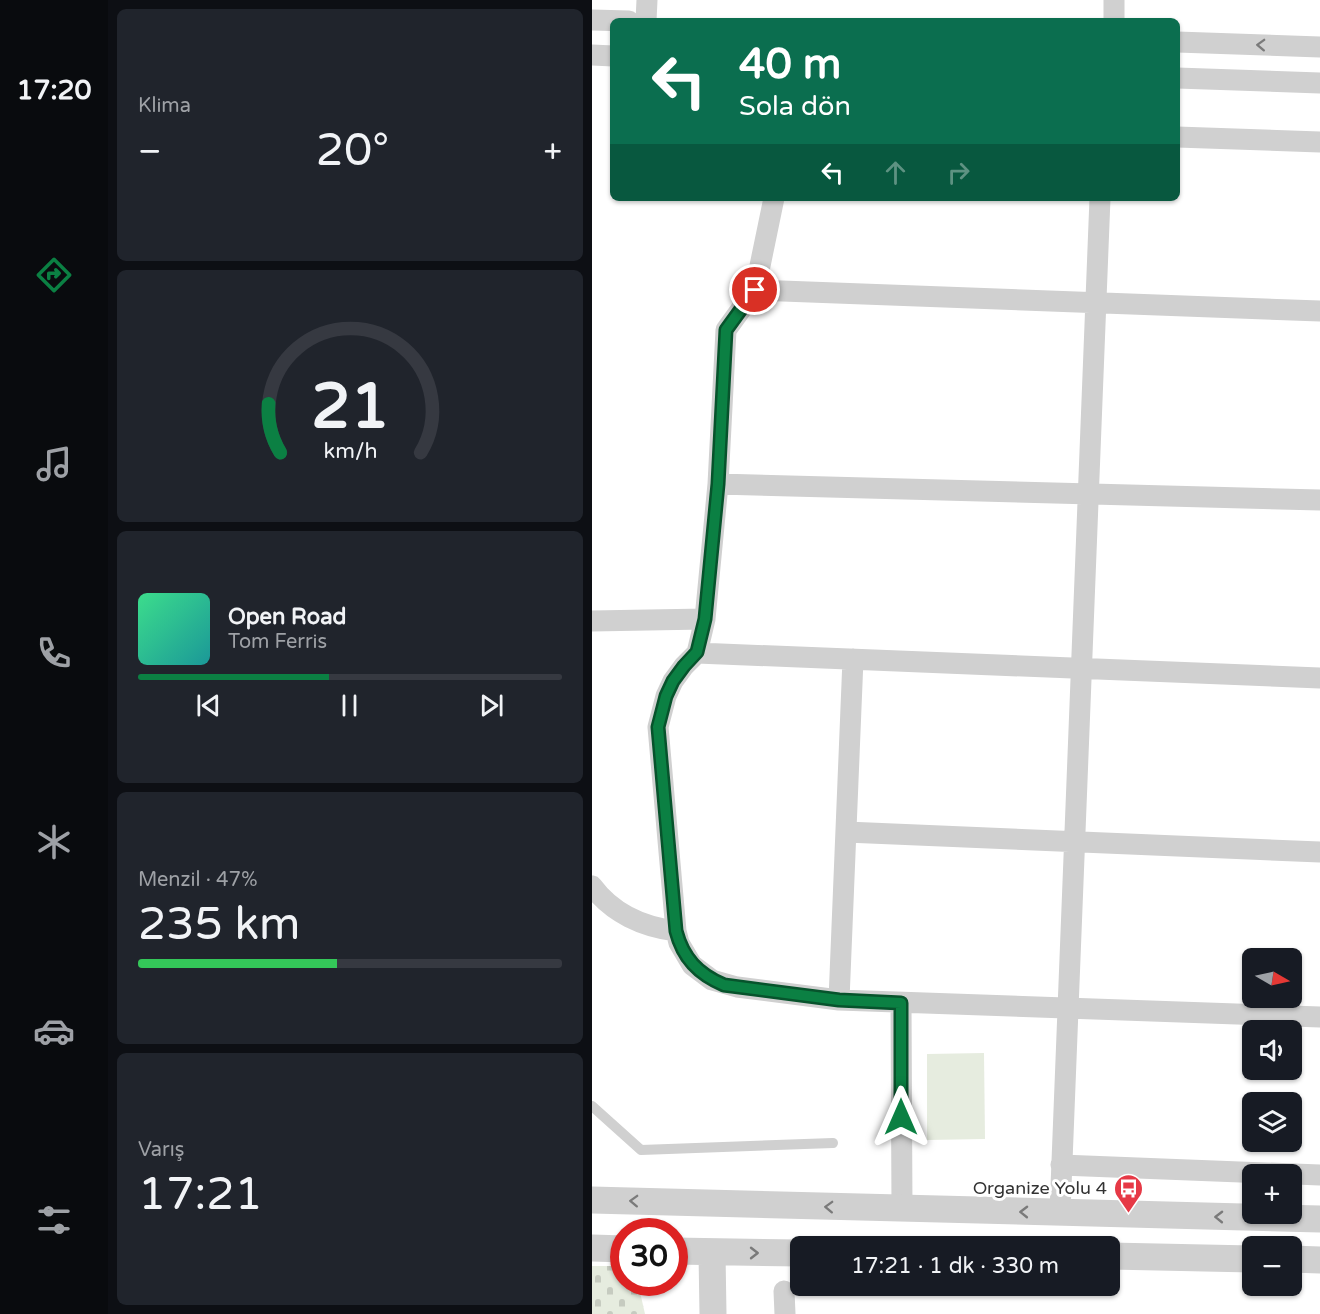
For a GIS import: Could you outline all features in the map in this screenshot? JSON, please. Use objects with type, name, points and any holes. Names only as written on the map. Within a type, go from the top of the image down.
[{"type":"street","points":[[646,18],[647,0]]},
{"type":"street","points":[[1114,0],[1114,18]]},
{"type":"street","points":[[592,20],[610,20]]},
{"type":"street","points":[[1180,42],[1320,47]]},
{"type":"street","points":[[592,55],[610,56]]},
{"type":"street","points":[[1180,78],[1320,83]]},
{"type":"street","points":[[1180,137],[1320,142]]},
{"type":"street","points":[[773,201],[755,290],[726,330],[718,484],[705,619],[697,652],[673,681],[658,727],[676,931],[679,943],[692,965],[712,980],[737,987],[839,1000],[1320,1017]]},
{"type":"street","points":[[1060,1212],[1100,201]]},
{"type":"street","points":[[755,290],[1320,311]]},
{"type":"street","points":[[718,484],[1320,500]]},
{"type":"street","points":[[592,621],[705,619]]},
{"type":"street","points":[[697,652],[1320,678]]},
{"type":"street","points":[[839,1000],[853,659]]},
{"type":"street","points":[[846,832],[1320,852]]},
{"type":"street","points":[[592,886],[609,904],[633,920],[676,931]]},
{"type":"street","points":[[901,1003],[902,1209]]},
{"type":"street","points":[[1061,1165],[1320,1175]]},
{"type":"street","points":[[592,1200],[1320,1219]]},
{"type":"street","points":[[592,1248],[610,1249]]},
{"type":"street","points":[[688,1251],[790,1253]]},
{"type":"street","points":[[712,1252],[713,1314]]},
{"type":"street","points":[[1120,1256],[1242,1259]]},
{"type":"street","points":[[1302,1259],[1320,1260]]},
{"type":"street","points":[[784,1291],[785,1314]]},
{"type":"lane","points":[[592,1106],[641,1150],[833,1143]]},
{"type":"green space","points":[[984,1053],[985,1139],[927,1140],[927,1054]]},
{"type":"green space","points":[[592,1266],[610,1266],[610,1296],[641,1296],[645,1314],[592,1314]]},
{"type":"place","name":"Organize Yolu 4","points":[[1128,1214]]},
{"type":"route","points":[[755,290],[726,330],[718,484],[705,619],[697,652],[673,681],[661,711],[658,727],[676,931],[679,943],[692,965],[712,980],[724,985],[839,1000],[901,1003],[901,1117]]}]
